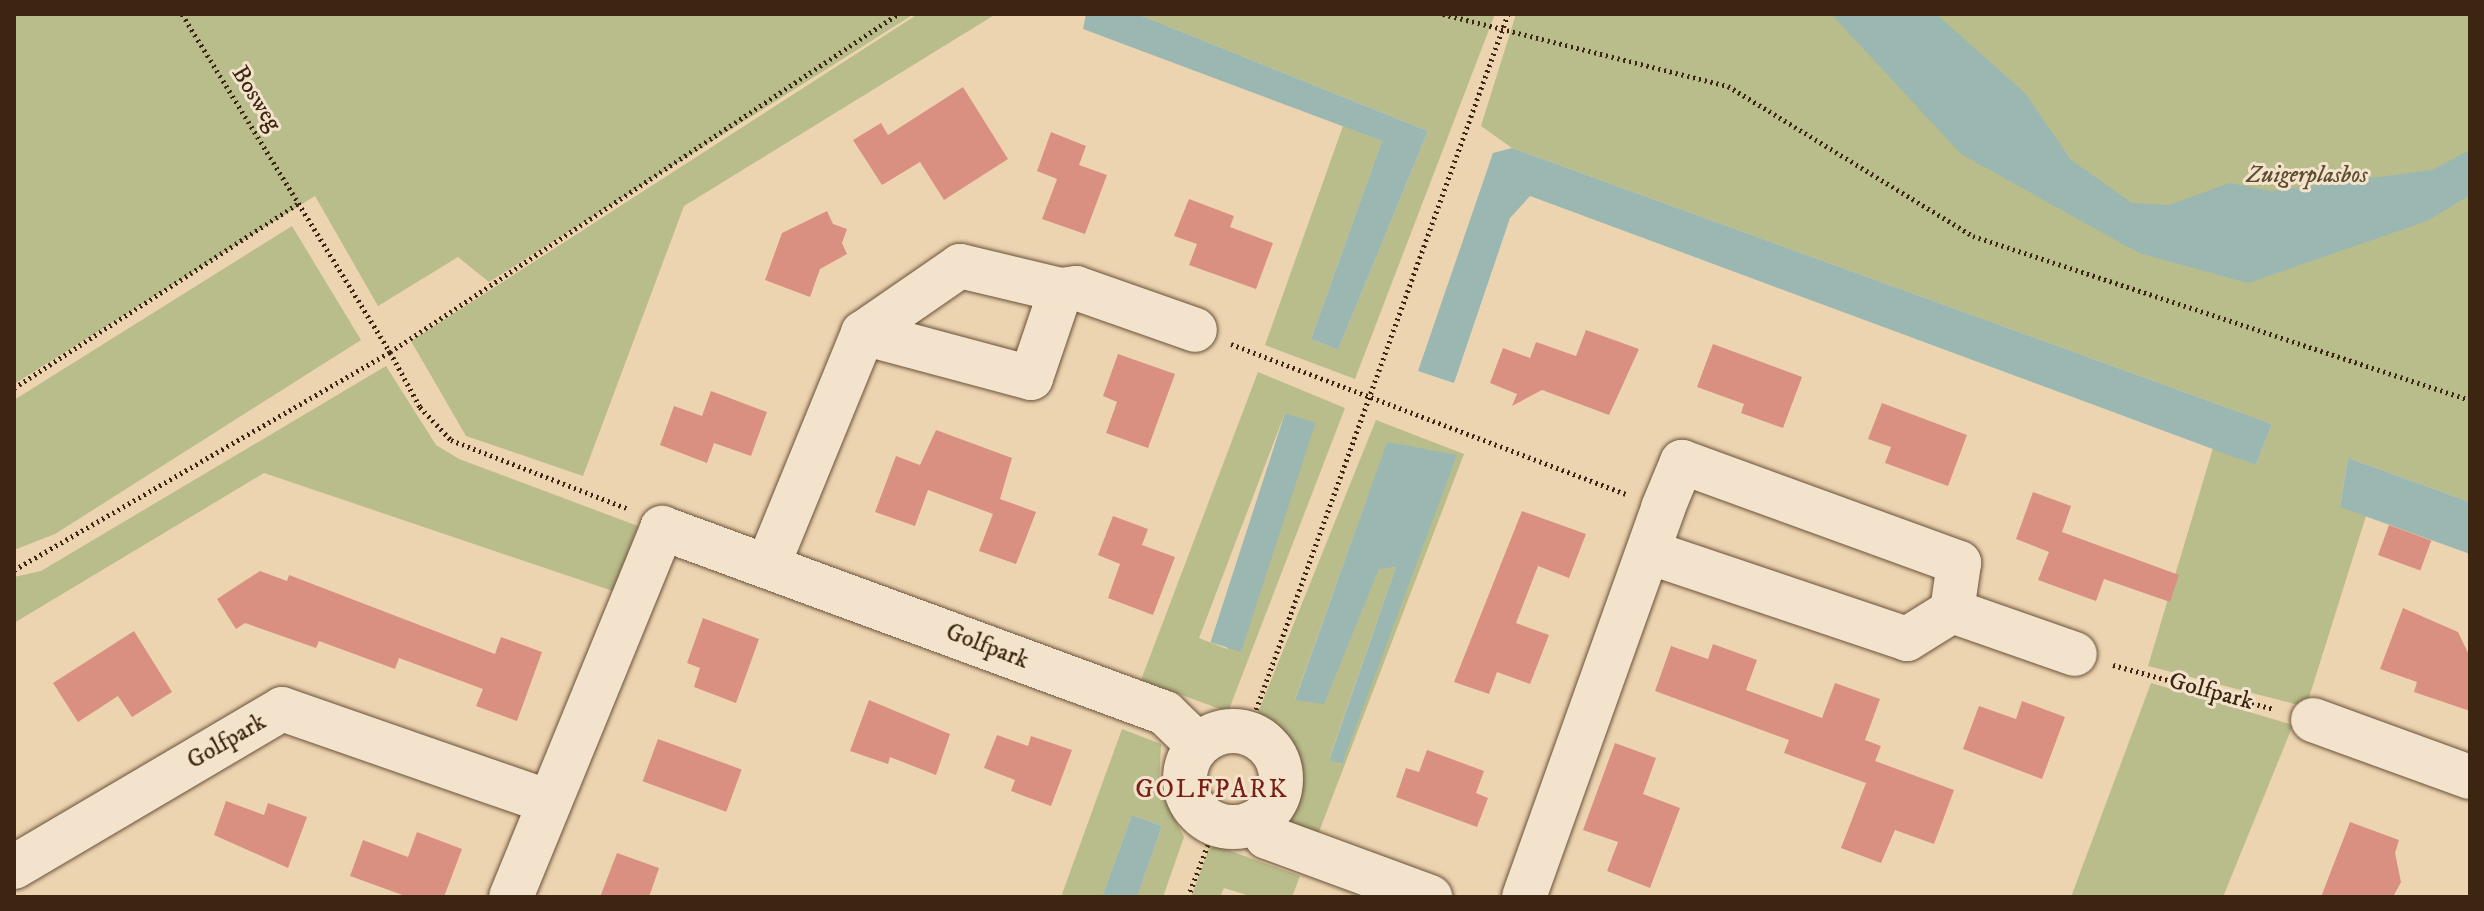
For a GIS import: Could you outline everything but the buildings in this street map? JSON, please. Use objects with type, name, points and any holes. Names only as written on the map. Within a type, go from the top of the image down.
[{"type":"street","points":[[768,565],[863,333],[960,266],[1061,290],[1076,288],[1195,330]]},
{"type":"street","points":[[863,333],[1031,378],[1061,290]]},
{"type":"street","points":[[1524,897],[1663,508],[1682,462],[1959,563],[1952,611],[1907,639],[1648,552]]},
{"type":"street","points":[[511,897],[546,801],[662,528]]},
{"type":"street","name":"Golfpark","points":[[662,528],[1165,713],[1197,744]]},
{"type":"street","points":[[1952,611],[2075,654]]},
{"type":"street","name":"Golfpark","points":[[14,867],[282,709],[546,801]]},
{"type":"street","points":[[2313,720],[2470,777]]},
{"type":"street","points":[[1230,729],[1248,732],[1271,747],[1282,773],[1278,801],[1258,821],[1237,828],[1215,825],[1191,804],[1184,773],[1197,744],[1230,729]]},
{"type":"street","points":[[1258,821],[1267,837],[1430,897]]},
{"type":"path","name":"Bosweg","points":[[182,14],[300,202]]},
{"type":"path","points":[[14,570],[390,352],[898,14]]},
{"type":"path","points":[[1443,14],[1728,86],[1973,236],[2470,400]]},
{"type":"path","points":[[1248,732],[1508,14]]},
{"type":"path","points":[[14,388],[300,202],[420,407],[451,440],[630,509],[662,528]]},
{"type":"path","points":[[1195,330],[1663,508]]},
{"type":"path","name":"Golfpark","points":[[2075,654],[2313,720]]},
{"type":"path","points":[[1188,897],[1215,825]]},
{"type":"green space","points":[[14,14],[914,14],[489,282],[458,257],[378,306],[315,196],[14,384]]},
{"type":"green space","points":[[918,14],[996,14],[684,206],[583,476],[466,436],[411,341]]},
{"type":"green space","points":[[1137,14],[1495,14],[1355,379],[1265,345],[1343,126],[1382,141],[1311,339],[1338,350],[1428,131]]},
{"type":"green space","name":"Zuigerplasbos","points":[[1516,14],[2470,14],[2470,502],[2348,458],[2340,506],[2366,516],[2306,707],[2148,666],[2213,448],[2256,465],[2272,424],[1512,148],[1481,126]]},
{"type":"green space","points":[[292,226],[361,340],[55,534],[14,550],[14,400]]},
{"type":"green space","points":[[386,366],[436,445],[459,459],[638,526],[613,591],[264,473],[14,623],[14,577],[41,571]]},
{"type":"green space","points":[[1258,372],[1345,408],[1228,712],[1141,680]],"holes":[[[1285,413],[1315,424],[1227,649],[1199,638]]]},
{"type":"green space","points":[[1376,420],[1464,454],[1317,837],[1286,825],[1298,775],[1286,743],[1257,715]],"holes":[[[1387,443],[1456,456],[1341,764],[1329,759],[1396,567],[1379,568],[1324,703],[1295,699]]]},
{"type":"green space","points":[[2151,683],[2293,725],[2223,897],[2071,897]]},
{"type":"green space","points":[[1122,729],[1161,744],[1159,789],[1184,837],[1163,897],[1137,897],[1162,826],[1132,815],[1102,897],[1061,897]]},
{"type":"green space","points":[[1217,846],[1300,876],[1292,897],[1253,897],[1224,888],[1220,897],[1191,897],[1209,849]]},
{"type":"water","points":[[1086,14],[1137,14],[1428,131],[1338,350],[1311,339],[1382,141],[1083,29]]},
{"type":"water","points":[[1831,14],[1936,14],[2025,93],[2071,160],[2132,203],[2170,205],[2229,183],[2272,191],[2432,170],[2470,150],[2470,195],[2427,221],[2248,283],[2139,253],[1961,154]]},
{"type":"water","points":[[1512,148],[2272,424],[2256,465],[1530,196],[1510,218],[1454,383],[1418,371],[1493,153]]},
{"type":"water","points":[[1285,413],[1315,423],[1241,652],[1211,642]]},
{"type":"water","points":[[1387,442],[1457,455],[1342,764],[1329,760],[1396,567],[1379,569],[1324,704],[1295,700]]},
{"type":"water","points":[[2348,458],[2470,502],[2470,554],[2340,507]]},
{"type":"water","points":[[1132,815],[1162,826],[1137,897],[1102,897]]},
{"type":"district","name":"GOLFPARK","points":[[1212,790]]}]
